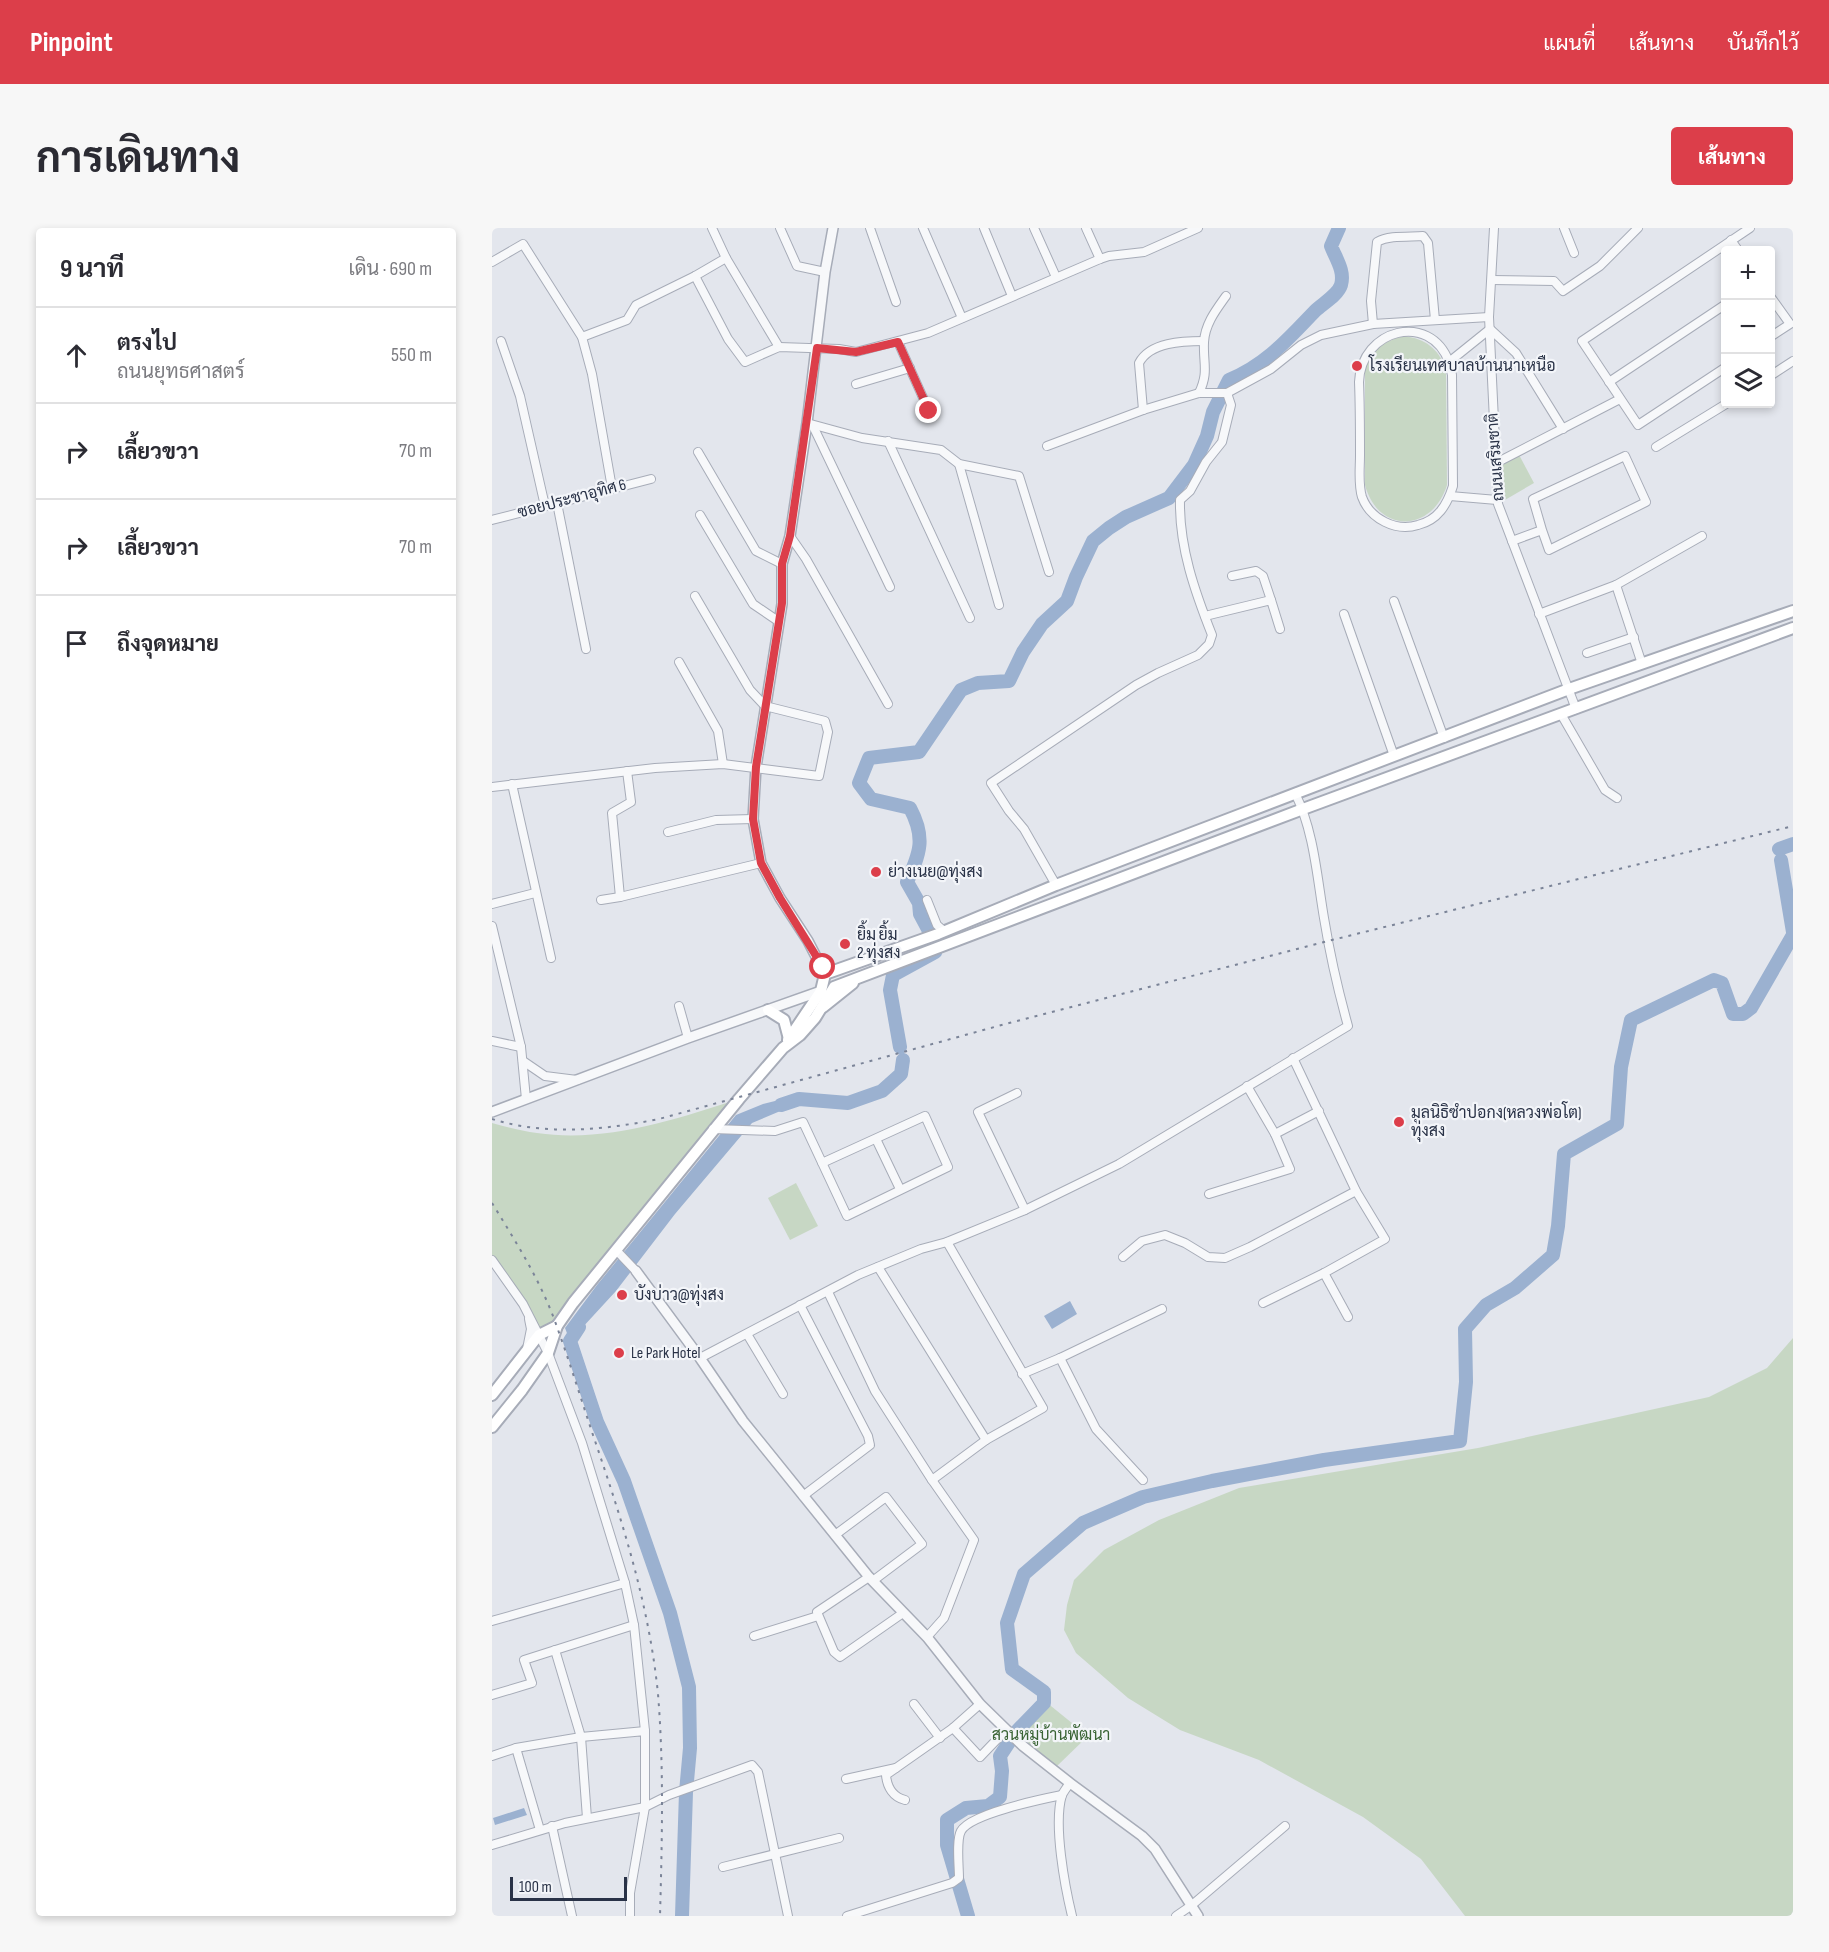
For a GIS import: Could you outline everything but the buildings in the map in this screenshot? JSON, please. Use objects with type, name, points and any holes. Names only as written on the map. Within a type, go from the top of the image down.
[{"type":"main road","points":[[492,1427],[548,1353],[557,1326],[573,1303],[618,1252],[786,1043],[821,991],[825,974],[900,948],[1056,885],[1569,689],[1793,611]]},
{"type":"main road","points":[[786,1043],[801,1035],[834,987],[940,946],[995,928],[1303,809],[1793,628]]},
{"type":"main road","points":[[821,1009],[860,977]]},
{"type":"main road","points":[[768,1010],[784,1020],[786,1043]]},
{"type":"main road","points":[[492,1395],[539,1335],[557,1326]]},
{"type":"street","points":[[711,228],[726,258],[779,347]]},
{"type":"street","points":[[780,228],[797,266],[825,272]]},
{"type":"street","points":[[825,974],[761,863],[753,819],[756,767],[782,603],[782,564],[790,536],[810,425],[825,272],[833,228]]},
{"type":"street","points":[[870,228],[896,302]]},
{"type":"street","points":[[923,228],[962,318]]},
{"type":"street","points":[[984,228],[1012,296]]},
{"type":"street","points":[[1034,228],[1056,277]]},
{"type":"street","points":[[1086,228],[1100,259]]},
{"type":"street","points":[[695,276],[728,339],[745,362],[779,347],[856,352],[928,333],[1100,259],[1144,252],[1198,228]]},
{"type":"street","name":"ถนนเสริมชาติ","points":[[1494,228],[1489,317],[1497,500],[1576,709]]},
{"type":"street","points":[[1564,228],[1574,253]]},
{"type":"street","points":[[1492,280],[1554,281],[1563,291],[1600,266],[1638,228]]},
{"type":"street","points":[[1721,370],[1638,425],[1582,341],[1750,228]]},
{"type":"street","points":[[1373,324],[1371,301],[1377,242],[1382,239],[1423,236],[1428,243],[1435,320]]},
{"type":"street","points":[[1731,240],[1735,246]]},
{"type":"street","points":[[492,262],[523,244],[582,337],[592,374],[612,488]]},
{"type":"street","points":[[582,337],[627,320],[636,305],[726,258]]},
{"type":"street","points":[[1199,393],[1206,379],[1204,341],[1211,316],[1226,296]]},
{"type":"street","points":[[1775,303],[1790,324],[1775,334]]},
{"type":"street","points":[[1609,382],[1721,307]]},
{"type":"street","points":[[1047,446],[1143,410],[1199,393],[1227,393],[1271,369],[1301,345],[1321,335],[1373,324],[1489,317]]},
{"type":"street","points":[[1449,362],[1490,329],[1516,353],[1563,429]]},
{"type":"street","points":[[1400,332],[1415,333],[1430,338],[1442,349],[1449,362],[1452,369],[1453,464],[1453,486],[1450,496],[1440,513],[1427,522],[1412,527],[1390,524],[1371,512],[1363,499],[1360,484],[1359,382],[1361,367],[1368,352],[1378,341],[1400,332]]},
{"type":"street","points":[[501,341],[525,416],[545,506]]},
{"type":"street","points":[[1143,410],[1138,363],[1141,358],[1155,349],[1178,342],[1204,341]]},
{"type":"street","points":[[898,342],[929,411]]},
{"type":"street","points":[[1775,373],[1793,361]]},
{"type":"street","points":[[856,384],[909,368]]},
{"type":"street","points":[[1056,885],[1024,829],[991,783],[1129,690],[1158,673],[1198,655],[1209,644],[1212,635],[1189,570],[1180,500],[1190,491],[1206,462],[1222,442],[1231,405],[1227,393]]},
{"type":"street","points":[[1496,463],[1620,399]]},
{"type":"street","points":[[1656,447],[1721,407]]},
{"type":"street","points":[[810,425],[941,450],[959,464],[1019,476],[1049,572]]},
{"type":"street","points":[[810,425],[891,587]]},
{"type":"street","points":[[888,441],[970,618]]},
{"type":"street","points":[[698,452],[756,551],[782,564]]},
{"type":"street","points":[[1625,456],[1646,502],[1549,550],[1542,530],[1533,499],[1625,456]]},
{"type":"street","points":[[959,464],[999,605]]},
{"type":"street","name":"ซอยประชาอุทิศ 6","points":[[492,520],[651,479]]},
{"type":"street","points":[[1450,496],[1497,500]]},
{"type":"street","points":[[557,503],[586,649]]},
{"type":"street","points":[[700,515],[753,604],[778,621]]},
{"type":"street","points":[[1512,541],[1542,530]]},
{"type":"street","points":[[790,536],[806,559],[888,704]]},
{"type":"street","points":[[1539,614],[1616,585],[1702,536]]},
{"type":"street","points":[[1232,576],[1256,571],[1263,576],[1280,629]]},
{"type":"street","points":[[1616,585],[1642,664]]},
{"type":"street","points":[[492,787],[627,771],[723,764],[819,776],[828,732],[825,721],[765,706],[750,690],[695,596]]},
{"type":"street","points":[[1205,616],[1271,600]]},
{"type":"street","points":[[1394,601],[1444,738]]},
{"type":"street","points":[[1344,614],[1394,756]]},
{"type":"street","points":[[1587,653],[1634,637]]},
{"type":"street","points":[[679,662],[717,731],[723,764]]},
{"type":"street","points":[[1561,714],[1605,790],[1617,798]]},
{"type":"street","points":[[620,897],[612,813],[631,802],[627,771]]},
{"type":"street","points":[[512,784],[551,958]]},
{"type":"street","points":[[700,1358],[878,1267],[1025,1210],[1119,1164],[1348,1026],[1333,972],[1314,858],[1303,809],[1295,793]]},
{"type":"street","points":[[668,832],[716,820],[753,819]]},
{"type":"street","points":[[601,900],[761,863]]},
{"type":"street","points":[[492,904],[535,893]]},
{"type":"street","points":[[927,900],[941,932]]},
{"type":"street","points":[[492,926],[523,1061],[526,1099]]},
{"type":"street","points":[[492,1112],[687,1038],[834,987]]},
{"type":"street","points":[[679,1006],[687,1038]]},
{"type":"street","points":[[492,1041],[520,1047]]},
{"type":"street","points":[[1263,1303],[1324,1273],[1384,1239],[1356,1191],[1293,1058]]},
{"type":"street","points":[[523,1061],[545,1076],[579,1080]]},
{"type":"street","points":[[1209,1194],[1290,1169],[1275,1134],[1247,1086]]},
{"type":"street","points":[[1017,1093],[978,1112],[1025,1210]]},
{"type":"street","points":[[1275,1134],[1319,1111]]},
{"type":"street","points":[[716,1129],[775,1131],[803,1122],[822,1163],[847,1216],[948,1167],[925,1116],[822,1163]]},
{"type":"street","points":[[876,1139],[900,1189]]},
{"type":"street","points":[[1124,1257],[1142,1241],[1165,1235],[1209,1257],[1225,1258],[1356,1191]]},
{"type":"street","points":[[932,1480],[986,1440],[1043,1408],[947,1242]]},
{"type":"street","points":[[618,1252],[636,1271],[700,1358],[742,1421],[835,1535],[927,1637],[980,1704],[1023,1746],[1142,1836],[1155,1849],[1198,1916]]},
{"type":"street","points":[[492,1260],[524,1304],[548,1353],[582,1443],[624,1582],[634,1625],[645,1731],[645,1807],[630,1893],[630,1916]]},
{"type":"street","points":[[878,1267],[986,1440]]},
{"type":"street","points":[[1324,1273],[1348,1317]]},
{"type":"street","points":[[828,1292],[875,1391],[974,1540],[944,1618],[927,1637]]},
{"type":"street","points":[[524,1304],[531,1329],[526,1351]]},
{"type":"street","points":[[800,1305],[868,1436],[870,1445],[803,1496]]},
{"type":"street","points":[[1022,1374],[1162,1309]]},
{"type":"street","points":[[747,1335],[783,1394]]},
{"type":"street","points":[[1060,1358],[1096,1429],[1143,1480]]},
{"type":"street","points":[[835,1535],[886,1497],[922,1544],[817,1612],[834,1652],[840,1657],[903,1613]]},
{"type":"street","points":[[492,1620],[624,1582]]},
{"type":"street","points":[[754,1636],[818,1616]]},
{"type":"street","points":[[492,1695],[532,1683],[524,1660],[634,1625]]},
{"type":"street","points":[[555,1650],[581,1737],[587,1818]]},
{"type":"street","points":[[914,1704],[940,1738]]},
{"type":"street","points":[[905,1800],[894,1794],[886,1775],[940,1738],[980,1704]]},
{"type":"street","points":[[953,1728],[980,1757],[1008,1731]]},
{"type":"street","points":[[492,1756],[516,1748],[581,1737],[645,1731]]},
{"type":"street","points":[[516,1748],[540,1830]]},
{"type":"street","points":[[492,1845],[552,1826],[645,1807],[669,1795],[752,1765],[758,1772],[788,1916]]},
{"type":"street","points":[[846,1779],[896,1768]]},
{"type":"street","points":[[1070,1783],[1062,1795],[1059,1823],[1066,1890],[1072,1916]]},
{"type":"street","points":[[847,1916],[956,1880],[960,1831],[968,1823],[1020,1804],[1062,1795]]},
{"type":"street","points":[[552,1826],[572,1916]]},
{"type":"street","points":[[1176,1916],[1285,1826]]},
{"type":"street","points":[[723,1867],[839,1838]]},
{"type":"green space","points":[[1404,336],[1425,342],[1435,350],[1446,368],[1447,485],[1440,501],[1430,512],[1418,519],[1405,521],[1393,519],[1381,512],[1372,501],[1365,485],[1365,369],[1380,347]]},
{"type":"green space","points":[[1517,451],[1534,483],[1498,504],[1496,463]]},
{"type":"green space","points":[[739,1099],[557,1326],[539,1335],[492,1260],[492,1123],[537,1133],[588,1135],[639,1128]]},
{"type":"green space","points":[[796,1183],[818,1226],[790,1240],[768,1198]]},
{"type":"green space","points":[[1793,1338],[1793,1916],[1465,1916],[1421,1859],[1363,1817],[1259,1760],[1180,1730],[1128,1698],[1076,1653],[1064,1630],[1067,1605],[1074,1580],[1104,1550],[1159,1520],[1239,1488],[1478,1448],[1709,1397],[1767,1368]]},
{"type":"green space","name":"สวนหมู่บ้านพัฒนา","points":[[1046,1702],[1088,1736],[1056,1767],[1015,1733]]},
{"type":"water","points":[[795,1096],[797,1104],[752,1123],[675,1214],[616,1291],[570,1341],[565,1328],[597,1285],[736,1115],[763,1104]]},
{"type":"water","points":[[1070,1301],[1077,1314],[1052,1329],[1044,1316]]},
{"type":"water","points":[[524,1808],[527,1815],[495,1825],[493,1818]]},
{"type":"waterway","points":[[900,1047],[890,990],[893,975],[935,952],[928,929],[920,914],[919,903],[907,882],[918,854],[920,837],[915,819],[910,808],[871,799],[859,783],[869,758],[919,752],[961,690],[978,683],[1009,681],[1023,652],[1042,624],[1067,601],[1093,541],[1126,517],[1169,498],[1194,465],[1207,436],[1213,412],[1229,380],[1254,367],[1276,350],[1339,289],[1342,280],[1341,270],[1331,246],[1339,228]]},
{"type":"waterway","points":[[1779,849],[1793,844]]},
{"type":"waterway","points":[[1781,860],[1793,932]]},
{"type":"waterway","points":[[968,1916],[947,1845],[947,1820],[966,1808],[988,1806],[1000,1797],[1002,1771],[1000,1756],[1015,1733],[1044,1703],[1044,1692],[1012,1669],[1007,1623],[1024,1574],[1083,1523],[1143,1497],[1212,1481],[1324,1460],[1460,1441],[1466,1382],[1465,1329],[1486,1305],[1515,1288],[1553,1255],[1558,1226],[1564,1154],[1617,1124],[1621,1067],[1631,1020],[1714,980],[1722,983],[1733,1014],[1743,1014],[1751,1008],[1793,935]]},
{"type":"waterway","points":[[781,1105],[799,1099],[848,1103],[882,1091],[901,1074],[903,1060]]},
{"type":"waterway","points":[[579,1327],[570,1341],[597,1422],[624,1481],[670,1613],[689,1687],[690,1748],[686,1792],[682,1916]]},
{"type":"railway","points":[[492,1119],[533,1128],[575,1130],[659,1119],[1009,1023],[1793,826]]},
{"type":"railway","points":[[492,1203],[528,1263],[551,1311],[614,1499],[641,1595],[654,1661],[660,1722],[662,1805],[660,1916]]},
{"type":"place","name":"โรงเรียนเทศบาลบ้านนาเหนือ","points":[[1357,366]]},
{"type":"place","name":"ย่างเนย@ทุ่งสง","points":[[876,872]]},
{"type":"place","name":"ยิ้ม ยิ้ม 2 ทุ่งสง","points":[[845,944]]},
{"type":"place","name":"มูลนิธิซำปอกง(หลวงพ่อโต) ทุ่งสง","points":[[1399,1122]]},
{"type":"place","name":"บังบ่าว@ทุ่งสง","points":[[622,1295]]},
{"type":"place","name":"Le Park Hotel","points":[[619,1353]]},
{"type":"route","points":[[823,967],[761,863],[753,819],[756,767],[782,603],[782,564],[790,536],[817,348],[856,352],[898,342],[929,411]]}]
